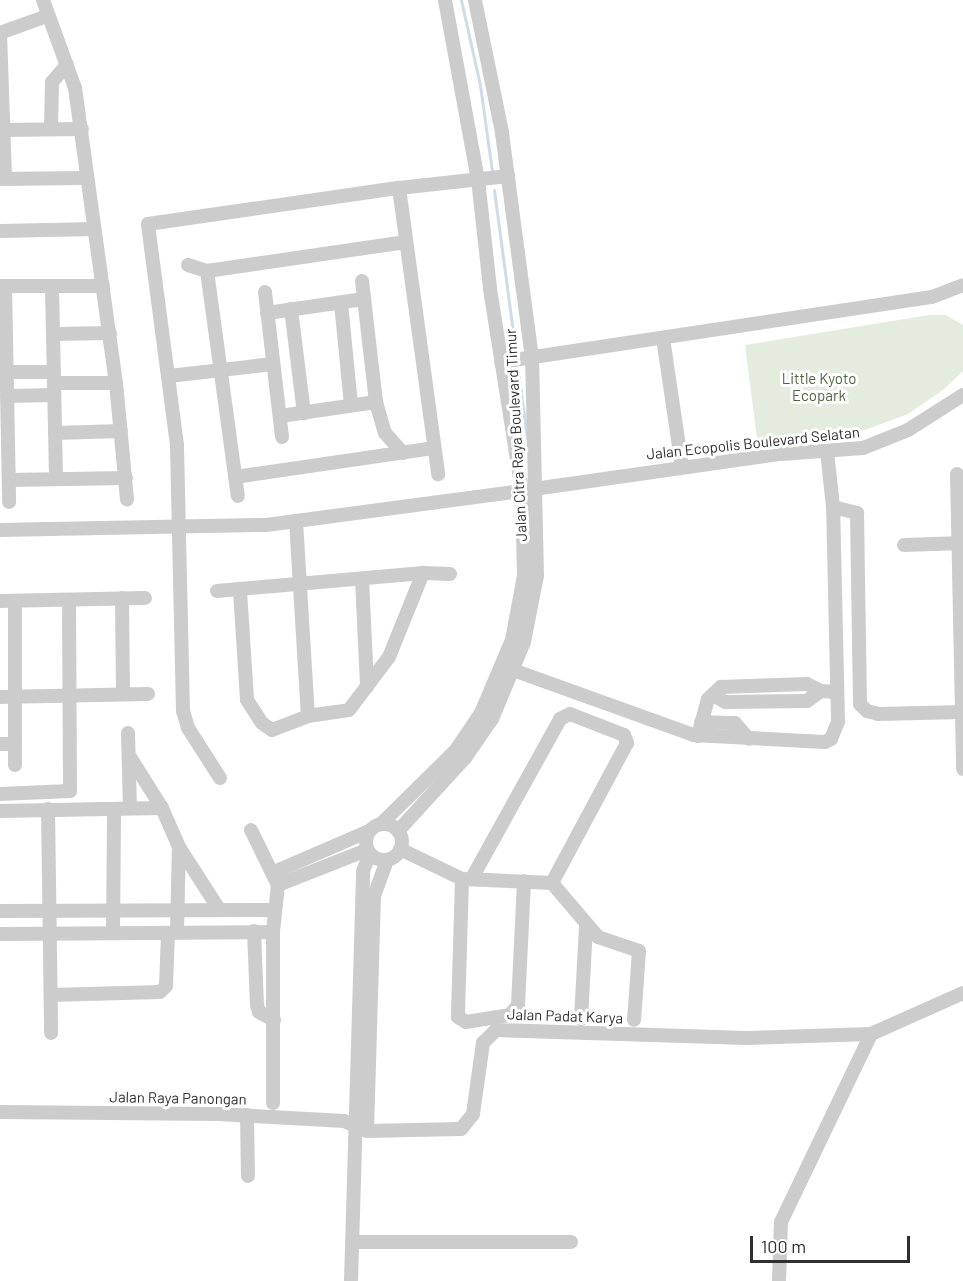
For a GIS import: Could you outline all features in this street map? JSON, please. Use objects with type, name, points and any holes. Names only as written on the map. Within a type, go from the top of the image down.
[{"type":"street","points":[[43,0],[67,65],[82,129],[86,178],[110,333],[127,499]]},
{"type":"street","name":"Jalan Citra Raya Boulevard Timur","points":[[375,827],[456,750],[481,713],[503,666],[521,603],[524,576],[528,490],[518,360],[446,0]]},
{"type":"street","name":"Jalan Citra Raya Boulevard Timur","points":[[398,831],[465,758],[492,719],[525,642],[537,576],[528,490],[505,177],[475,0]]},
{"type":"street","points":[[47,16],[0,33],[2,179],[86,178]]},
{"type":"street","points":[[51,129],[52,82],[67,65]]},
{"type":"street","points":[[3,130],[82,129]]},
{"type":"street","points":[[220,778],[188,728],[183,711],[180,516],[169,376],[148,224],[399,188],[505,177]]},
{"type":"street","points":[[399,188],[438,474]]},
{"type":"street","points":[[0,231],[94,229]]},
{"type":"street","points":[[188,265],[207,271],[406,242]]},
{"type":"street","points":[[207,271],[218,372],[238,496]]},
{"type":"street","points":[[362,281],[376,402],[385,433],[403,453]]},
{"type":"street","points":[[9,502],[3,286],[103,286]]},
{"type":"street","points":[[52,286],[56,479]]},
{"type":"street","points":[[518,360],[932,297],[963,286]]},
{"type":"street","points":[[264,292],[282,437]]},
{"type":"street","points":[[267,313],[364,300]]},
{"type":"street","points":[[341,303],[351,405]]},
{"type":"street","points":[[291,309],[304,412]]},
{"type":"street","points":[[53,334],[110,333]]},
{"type":"street","points":[[663,338],[681,457]]},
{"type":"street","points":[[169,376],[272,364]]},
{"type":"street","points":[[5,384],[54,383]]},
{"type":"street","points":[[5,384],[116,383]]},
{"type":"street","name":"Jalan Ecopolis Boulevard Selatan","points":[[0,530],[180,516],[296,521],[528,490],[681,457],[863,448],[887,441],[963,395]]},
{"type":"street","points":[[280,416],[376,402]]},
{"type":"street","points":[[55,433],[121,431]]},
{"type":"street","points":[[234,477],[433,448]]},
{"type":"street","points":[[513,670],[698,736],[825,742],[837,728],[833,507],[827,451]]},
{"type":"street","points":[[957,474],[961,543],[963,769]]},
{"type":"street","points":[[9,480],[126,478]]},
{"type":"street","points":[[833,507],[857,513],[860,704],[867,711],[878,714],[962,712]]},
{"type":"street","points":[[296,521],[302,586],[308,716]]},
{"type":"street","points":[[904,545],[961,543]]},
{"type":"street","points":[[240,591],[249,706],[270,730],[308,716],[346,712],[389,657],[423,573]]},
{"type":"street","points":[[217,591],[302,586],[423,573],[450,574]]},
{"type":"street","points":[[362,579],[366,687]]},
{"type":"street","points":[[122,598],[123,694]]},
{"type":"street","points":[[0,601],[145,598]]},
{"type":"street","points":[[0,794],[70,791],[69,600]]},
{"type":"street","points":[[15,601],[15,765]]},
{"type":"street","points":[[698,736],[701,722],[713,695],[725,702],[807,701],[821,691],[836,692]]},
{"type":"street","points":[[0,697],[148,694]]},
{"type":"street","points":[[524,882],[516,1011],[465,1022],[458,1017],[467,878],[560,719],[570,714],[624,735],[627,743],[552,884]]},
{"type":"street","points":[[701,722],[735,723],[749,739]]},
{"type":"street","points":[[128,733],[130,808]]},
{"type":"street","points":[[0,744],[15,744]]},
{"type":"street","points":[[130,757],[162,808],[179,847],[219,909]]},
{"type":"street","points":[[0,811],[162,808]]},
{"type":"street","points":[[48,809],[51,1033]]},
{"type":"street","points":[[113,933],[114,809]]},
{"type":"street","points":[[361,1129],[363,871],[375,827]]},
{"type":"street","points":[[275,879],[375,827],[398,831],[400,849]]},
{"type":"street","points":[[251,830],[275,879],[273,1103]]},
{"type":"street","points":[[51,995],[160,992],[166,986],[177,909],[179,847]]},
{"type":"street","points":[[351,1281],[374,896],[387,860],[400,849]]},
{"type":"street","points":[[400,849],[467,878],[552,884],[586,927],[598,937],[639,951],[634,1020]]},
{"type":"street","points":[[275,879],[368,852],[387,860]]},
{"type":"street","points":[[0,911],[275,910]]},
{"type":"street","points":[[581,1019],[586,927]]},
{"type":"street","points":[[254,932],[257,1005],[259,1012],[274,1020]]},
{"type":"street","points":[[0,934],[273,932]]},
{"type":"street","name":"Jalan Padat Karya","points":[[361,1129],[466,1127],[473,1114],[483,1043],[496,1030],[747,1038],[871,1034],[963,993]]},
{"type":"street","points":[[779,1281],[781,1222],[871,1034]]},
{"type":"street","name":"Jalan Raya Panongan","points":[[0,1112],[247,1115],[344,1121],[361,1129]]},
{"type":"street","points":[[247,1115],[248,1176]]},
{"type":"street","points":[[354,1242],[571,1242]]},
{"type":"green space","name":"Little Kyoto Ecopark","points":[[929,315],[946,315],[963,325],[963,371],[943,390],[908,414],[865,430],[758,447],[745,345]]},
{"type":"waterway","points":[[461,0],[480,85],[492,172]]},
{"type":"waterway","points":[[494,190],[516,355]]},
{"type":"waterway","points":[[518,371],[527,438]]}]
